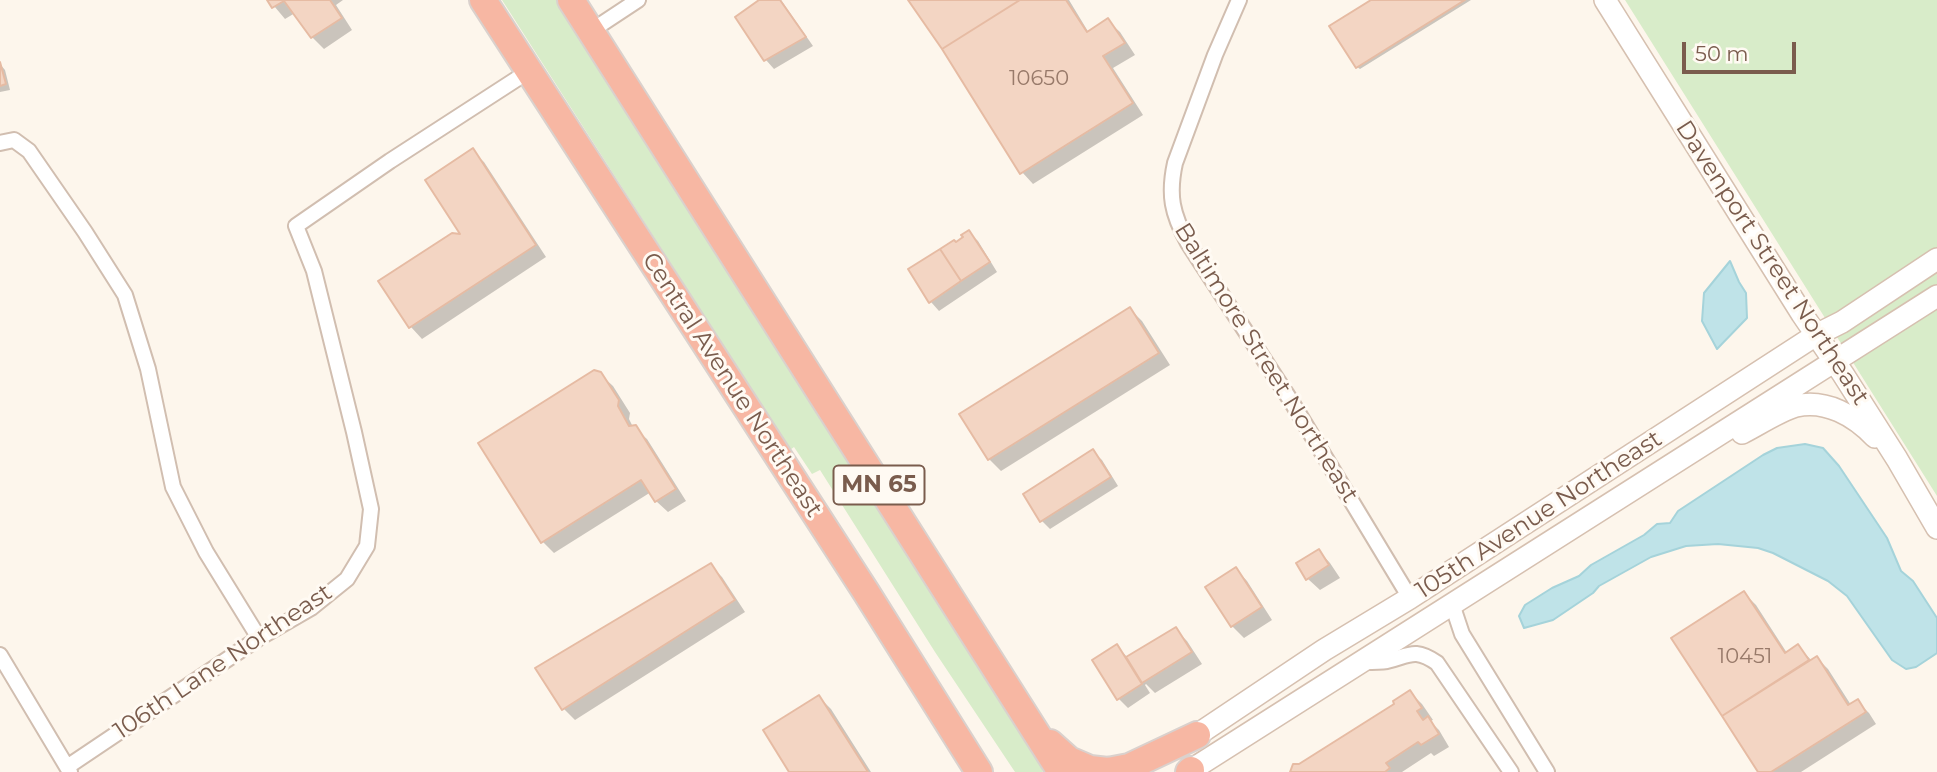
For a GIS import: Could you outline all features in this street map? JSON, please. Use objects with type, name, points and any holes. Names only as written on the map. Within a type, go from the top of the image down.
[{"type":"highway","name":"Central Avenue Northeast","points":[[484,0],[979,772]]},
{"type":"highway","name":"MN 65","points":[[571,0],[1061,772]]},
{"type":"highway","points":[[1034,729],[1069,760],[1090,769],[1108,771],[1129,767],[1197,735]]},
{"type":"street","points":[[591,31],[638,0]]},
{"type":"street","name":"Baltimore Street Northeast","points":[[1239,0],[1215,55],[1175,163],[1171,180],[1173,208],[1178,225],[1188,243],[1291,401],[1410,598]]},
{"type":"street","name":"Davenport Street Northeast","points":[[1605,0],[1802,314],[1897,459],[1937,528]]},
{"type":"street","name":"106th Lane Northeast","points":[[68,769],[259,638],[311,608],[347,579],[368,546],[370,509],[314,271],[296,226],[528,71]]},
{"type":"street","points":[[7,142],[29,151],[125,295],[148,369],[173,487],[206,552],[259,638]]},
{"type":"street","name":"105th Avenue Northeast","points":[[1141,772],[1324,650],[1410,598],[1816,335],[1842,322],[1937,260]]},
{"type":"street","name":"105th Avenue Northeast","points":[[1189,771],[1937,296]]},
{"type":"street","points":[[1643,482],[1794,407],[1816,404],[1847,413],[1897,459]]},
{"type":"street","points":[[1452,604],[1462,634],[1547,772]]},
{"type":"street","points":[[1360,662],[1387,661],[1412,653],[1429,657],[1437,663],[1511,772]]},
{"type":"street","points":[[0,655],[68,769]]},
{"type":"green space","points":[[502,0],[556,0],[1038,757],[1043,772],[1015,772],[935,652],[820,470],[812,474],[794,447],[790,450]]},
{"type":"green space","points":[[1625,0],[1937,0],[1937,496]]},
{"type":"water","points":[[1730,261],[1746,293],[1747,318],[1717,349],[1702,321],[1704,293]]},
{"type":"water","points":[[1805,444],[1823,448],[1839,466],[1887,538],[1901,571],[1913,581],[1937,618],[1937,653],[1916,667],[1906,669],[1892,660],[1847,596],[1828,581],[1773,553],[1758,548],[1718,544],[1686,546],[1651,557],[1599,586],[1553,620],[1524,628],[1519,616],[1525,605],[1552,588],[1579,576],[1591,565],[1644,535],[1657,524],[1670,523],[1678,511],[1763,455],[1777,448]]},
{"type":"building","points":[[267,0],[330,0],[342,18],[311,38],[284,1],[272,8]]},
{"type":"building","points":[[759,0],[780,0],[806,37],[764,61],[735,17]]},
{"type":"building","points":[[908,0],[1020,0],[942,49]]},
{"type":"building","points":[[1020,0],[1066,0],[1087,32],[1108,18],[1125,43],[1103,56],[1133,103],[1020,174],[942,49]]},
{"type":"building","points":[[1371,0],[1465,0],[1356,68],[1329,26]]},
{"type":"building","points":[[0,62],[6,84],[0,86]]},
{"type":"building","points":[[473,148],[536,245],[409,328],[378,281],[452,233],[460,234],[425,180]]},
{"type":"building","points":[[969,230],[990,262],[961,281],[940,249],[954,240],[956,242]]},
{"type":"building","points":[[940,249],[961,281],[929,303],[908,269]]},
{"type":"building","points":[[1130,307],[1159,353],[988,460],[959,414]]},
{"type":"building","points":[[594,370],[601,372],[619,400],[618,406],[629,426],[636,425],[676,489],[655,502],[641,480],[541,543],[478,443]]},
{"type":"building","points":[[1093,449],[1111,477],[1040,522],[1023,494]]},
{"type":"building","points":[[1319,549],[1329,565],[1306,580],[1296,563]]},
{"type":"building","points":[[711,563],[735,600],[562,710],[535,668]]},
{"type":"building","points":[[1236,567],[1262,607],[1231,627],[1205,587]]},
{"type":"building","points":[[1744,591],[1785,653],[1798,644],[1809,660],[1722,716],[1671,638]]},
{"type":"building","points":[[1176,627],[1192,652],[1142,683],[1126,657]]},
{"type":"building","points":[[1117,644],[1142,684],[1117,700],[1092,660]]},
{"type":"building","points":[[1817,656],[1848,705],[1858,699],[1866,712],[1771,772],[1758,772],[1722,716]]},
{"type":"building","points":[[1410,690],[1422,708],[1417,711],[1423,720],[1428,716],[1439,734],[1421,745],[1418,742],[1386,763],[1390,768],[1385,772],[1290,772],[1293,764],[1299,764],[1394,704],[1393,701]]},
{"type":"building","points":[[819,695],[868,772],[789,772],[763,730]]}]
